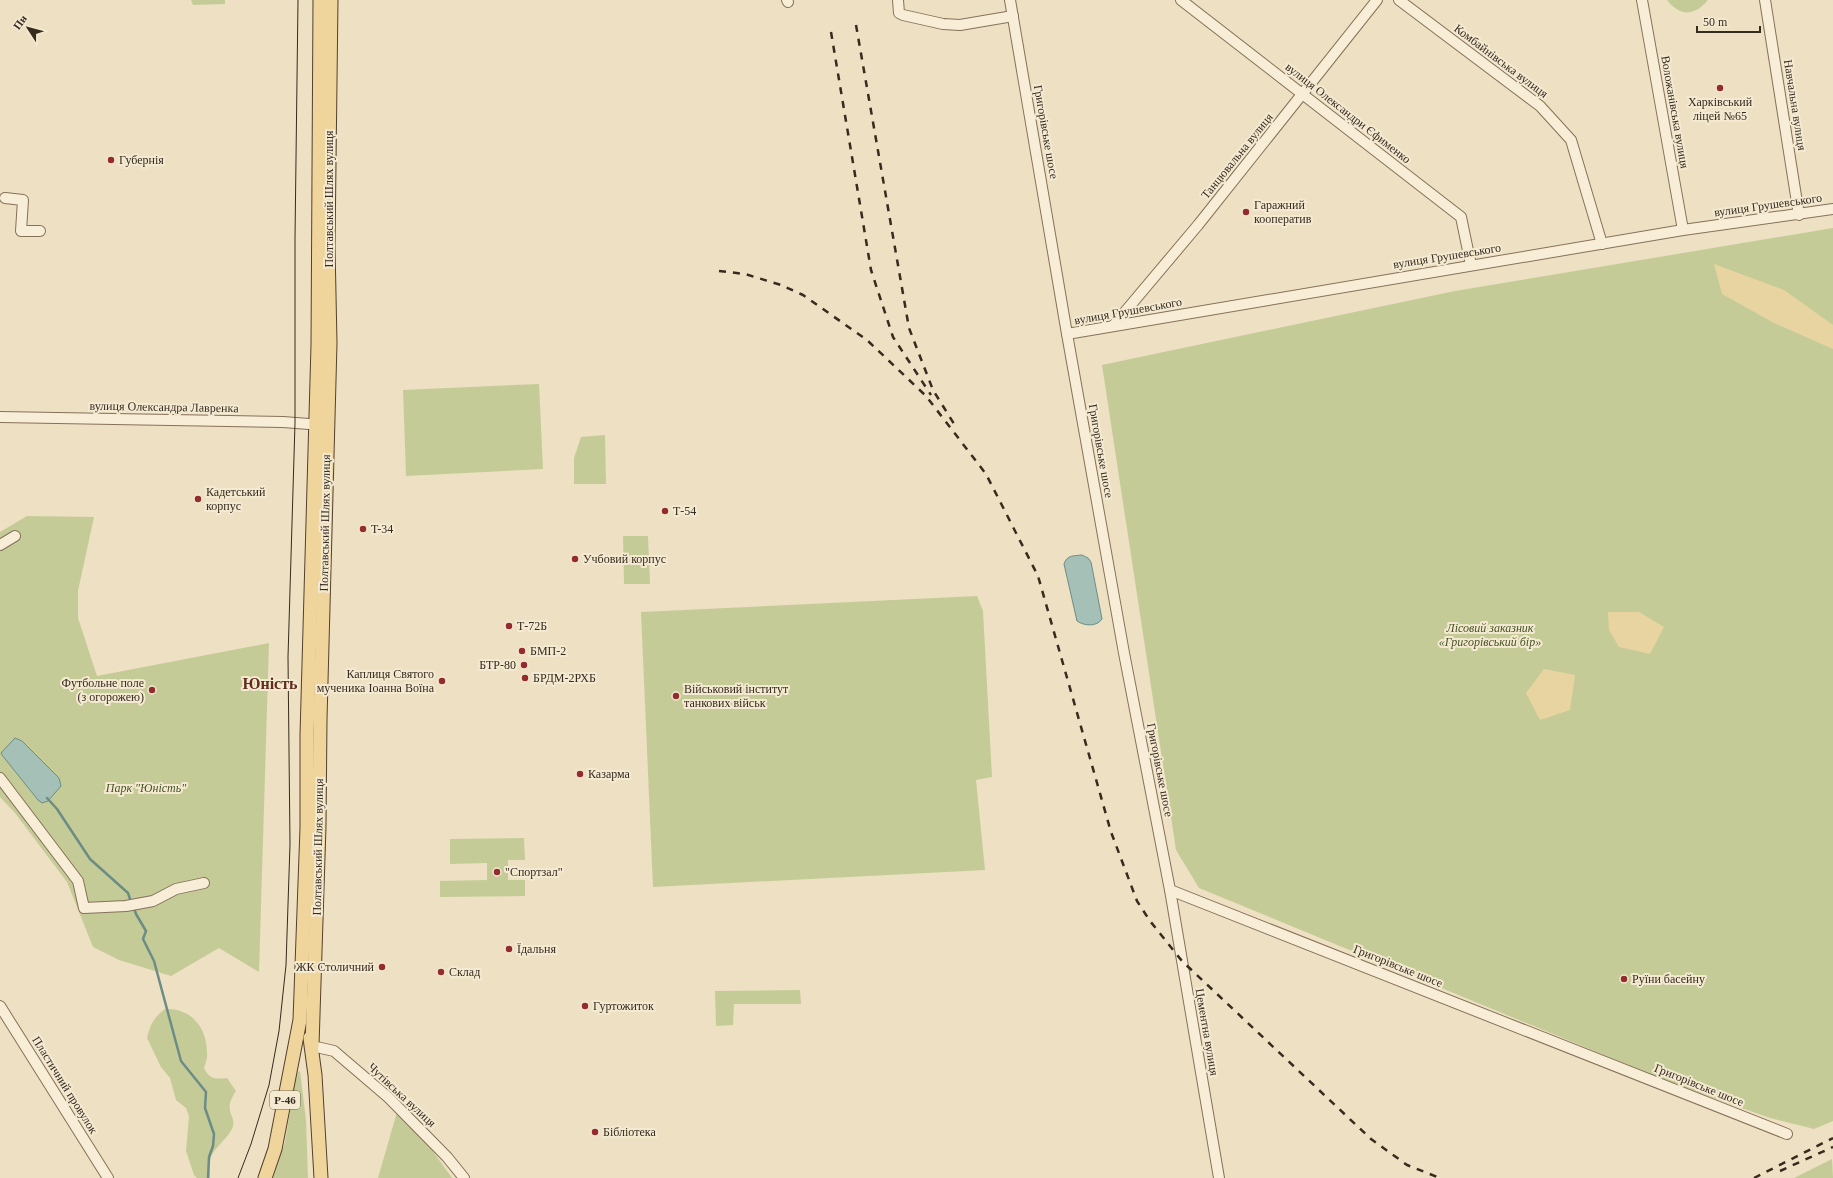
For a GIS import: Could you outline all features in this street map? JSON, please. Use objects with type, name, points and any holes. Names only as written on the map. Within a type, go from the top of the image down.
[{"type":"main road","name":"Полтавський Шлях вулиця","points":[[312,1046],[319,826],[320,720],[321,425],[318,346],[320,0]]},
{"type":"main road","name":"Полтавський Шлях вулиця","points":[[321,1178],[312,1046],[302,983],[321,425],[330,343],[328,246],[331,0]]},
{"type":"main road","name":"Р-46","points":[[265,1178],[275,1149],[299,1030],[302,983]]},
{"type":"street","points":[[898,0],[899,13],[943,24],[960,25],[1012,16]]},
{"type":"street","name":"Григорівське шосе","points":[[1010,0],[1067,334],[1124,653],[1170,890],[1787,1134]]},
{"type":"street","name":"вулиця Олександри Єфименко","points":[[1181,0],[1460,217],[1471,265]]},
{"type":"street","name":"Танцювальна вулиця","points":[[1113,326],[1198,225],[1377,0]]},
{"type":"street","name":"Комбайнівська вулиця","points":[[1399,0],[1540,106],[1570,140],[1602,244]]},
{"type":"street","name":"Воложанівська вулиця","points":[[1642,0],[1683,230]]},
{"type":"street","name":"Навчальна вулиця","points":[[1765,0],[1799,215]]},
{"type":"street","points":[[5,198],[23,200],[21,231],[40,231]]},
{"type":"street","name":"вулиця Грушевського","points":[[1067,334],[1683,230],[1799,215],[1833,209]]},
{"type":"street","name":"вулиця Олександра Лавренка","points":[[0,417],[279,422],[321,425]]},
{"type":"street","points":[[0,545],[15,536]]},
{"type":"street","points":[[0,778],[78,881],[84,908],[126,906],[153,901],[176,889],[204,883]]},
{"type":"street","name":"Цементна вулиця","points":[[1170,890],[1219,1178]]},
{"type":"street","name":"Пластичний провулок","points":[[0,1006],[108,1178]]},
{"type":"street","name":"Чутівська вулиця","points":[[312,1046],[334,1051],[389,1098],[447,1157],[464,1178]]},
{"type":"green space","points":[[191,0],[225,0],[225,4],[193,5]]},
{"type":"green space","points":[[1667,0],[1708,0],[1693,12],[1682,12],[1672,6]]},
{"type":"green space","name":"Лісовий заказник «Григорівський бір»","points":[[1833,228],[1833,1121],[1814,1129],[1770,1118],[1674,1084],[1199,888],[1176,850],[1102,365],[1455,291]]},
{"type":"green space","points":[[539,384],[543,469],[406,476],[403,390]]},
{"type":"green space","points":[[605,435],[606,484],[574,484],[574,458],[581,437]]},
{"type":"green space","name":"Парк \"Юність\"","points":[[27,516],[94,517],[78,591],[78,618],[97,676],[269,643],[259,972],[219,948],[171,976],[119,960],[93,947],[67,882],[15,813],[0,797],[0,532]]},
{"type":"green space","points":[[623,536],[648,536],[650,584],[624,584]]},
{"type":"green space","points":[[977,596],[983,611],[992,777],[976,780],[985,870],[653,887],[641,612]]},
{"type":"green space","name":"\"Спортзал\"","points":[[524,838],[525,860],[508,860],[508,880],[525,880],[525,896],[440,897],[440,881],[487,880],[487,863],[450,864],[450,839]]},
{"type":"green space","points":[[800,990],[801,1004],[734,1004],[733,1025],[716,1026],[715,991]]},
{"type":"green space","points":[[165,1009],[183,1012],[196,1021],[201,1028],[206,1044],[207,1057],[204,1068],[206,1072],[213,1078],[227,1078],[236,1091],[230,1104],[233,1120],[232,1129],[211,1156],[210,1178],[197,1178],[194,1175],[186,1151],[189,1116],[186,1108],[176,1100],[170,1078],[161,1067],[147,1038],[153,1022]]},
{"type":"green space","points":[[300,1071],[306,1120],[308,1178],[273,1178],[285,1142],[295,1081],[298,1072]]},
{"type":"green space","points":[[397,1112],[432,1150],[452,1178],[378,1178]]},
{"type":"green space","points":[[1832,1159],[1833,1178],[1794,1178]]},
{"type":"sand","points":[[1714,264],[1784,290],[1833,325],[1833,349],[1774,323],[1722,294]]},
{"type":"sand","points":[[1608,612],[1639,612],[1664,627],[1650,654],[1619,647],[1609,630]]},
{"type":"sand","points":[[1544,669],[1575,675],[1570,710],[1540,720],[1526,693]]},
{"type":"water","points":[[1082,555],[1088,558],[1091,562],[1102,619],[1100,622],[1090,625],[1077,621],[1064,564],[1069,557]]},
{"type":"water","points":[[15,738],[22,741],[59,778],[61,786],[48,801],[42,803],[38,800],[2,755],[1,753]]},
{"type":"waterway","points":[[47,798],[57,809],[90,859],[128,893],[131,902]]},
{"type":"waterway","points":[[134,908],[146,931],[143,939],[154,961],[181,1061],[206,1092],[205,1108],[214,1134],[213,1146],[209,1157],[208,1178]]},
{"type":"tram line","points":[[238,1178],[251,1144],[269,1085],[279,1031],[286,965],[290,844],[288,657],[295,423],[295,238],[298,0]]},
{"type":"railway","points":[[856,25],[909,328],[933,390],[956,427]]},
{"type":"railway","points":[[831,32],[871,270],[893,337],[931,395]]},
{"type":"railway","points":[[719,271],[745,274],[781,285],[803,295],[867,340],[926,396],[986,474],[1038,576],[1111,832],[1137,901],[1150,921],[1182,961],[1371,1139],[1407,1165],[1440,1178]]},
{"type":"railway","points":[[1754,1178],[1833,1138]]},
{"type":"railway","points":[[1780,1171],[1833,1147]]},
{"type":"place","name":"Харківський ліцей №65","points":[[1720,88]]},
{"type":"place","name":"Губернія","points":[[111,160]]},
{"type":"place","name":"Гаражний кооператив","points":[[1246,212]]},
{"type":"place","name":"Кадетський корпус","points":[[198,499]]},
{"type":"place","name":"Т-54","points":[[665,511]]},
{"type":"place","name":"T-34","points":[[363,529]]},
{"type":"place","name":"Учбовий корпус","points":[[575,559]]},
{"type":"place","name":"Т-72Б","points":[[509,626]]},
{"type":"place","name":"БМП-2","points":[[522,651]]},
{"type":"place","name":"БТР-80","points":[[524,665]]},
{"type":"place","name":"БРДМ-2РХБ","points":[[525,678]]},
{"type":"place","name":"Каплиця Святого мученика Іоанна Воїна","points":[[442,681]]},
{"type":"place","name":"Футбольне поле (з огорожею)","points":[[152,690]]},
{"type":"place","name":"Військовий інститут танкових військ","points":[[676,696]]},
{"type":"place","name":"Казарма","points":[[580,774]]},
{"type":"place","name":"\"Спортзал\"","points":[[497,872]]},
{"type":"place","name":"Їдальня","points":[[509,949]]},
{"type":"place","name":"ЖК Столичний","points":[[382,967]]},
{"type":"place","name":"Склад","points":[[441,972]]},
{"type":"place","name":"Руїни басейну","points":[[1624,979]]},
{"type":"place","name":"Гуртожиток","points":[[585,1006]]},
{"type":"place","name":"Бібліотека","points":[[595,1132]]},
{"type":"district","name":"Юність","points":[[270,683]]}]
